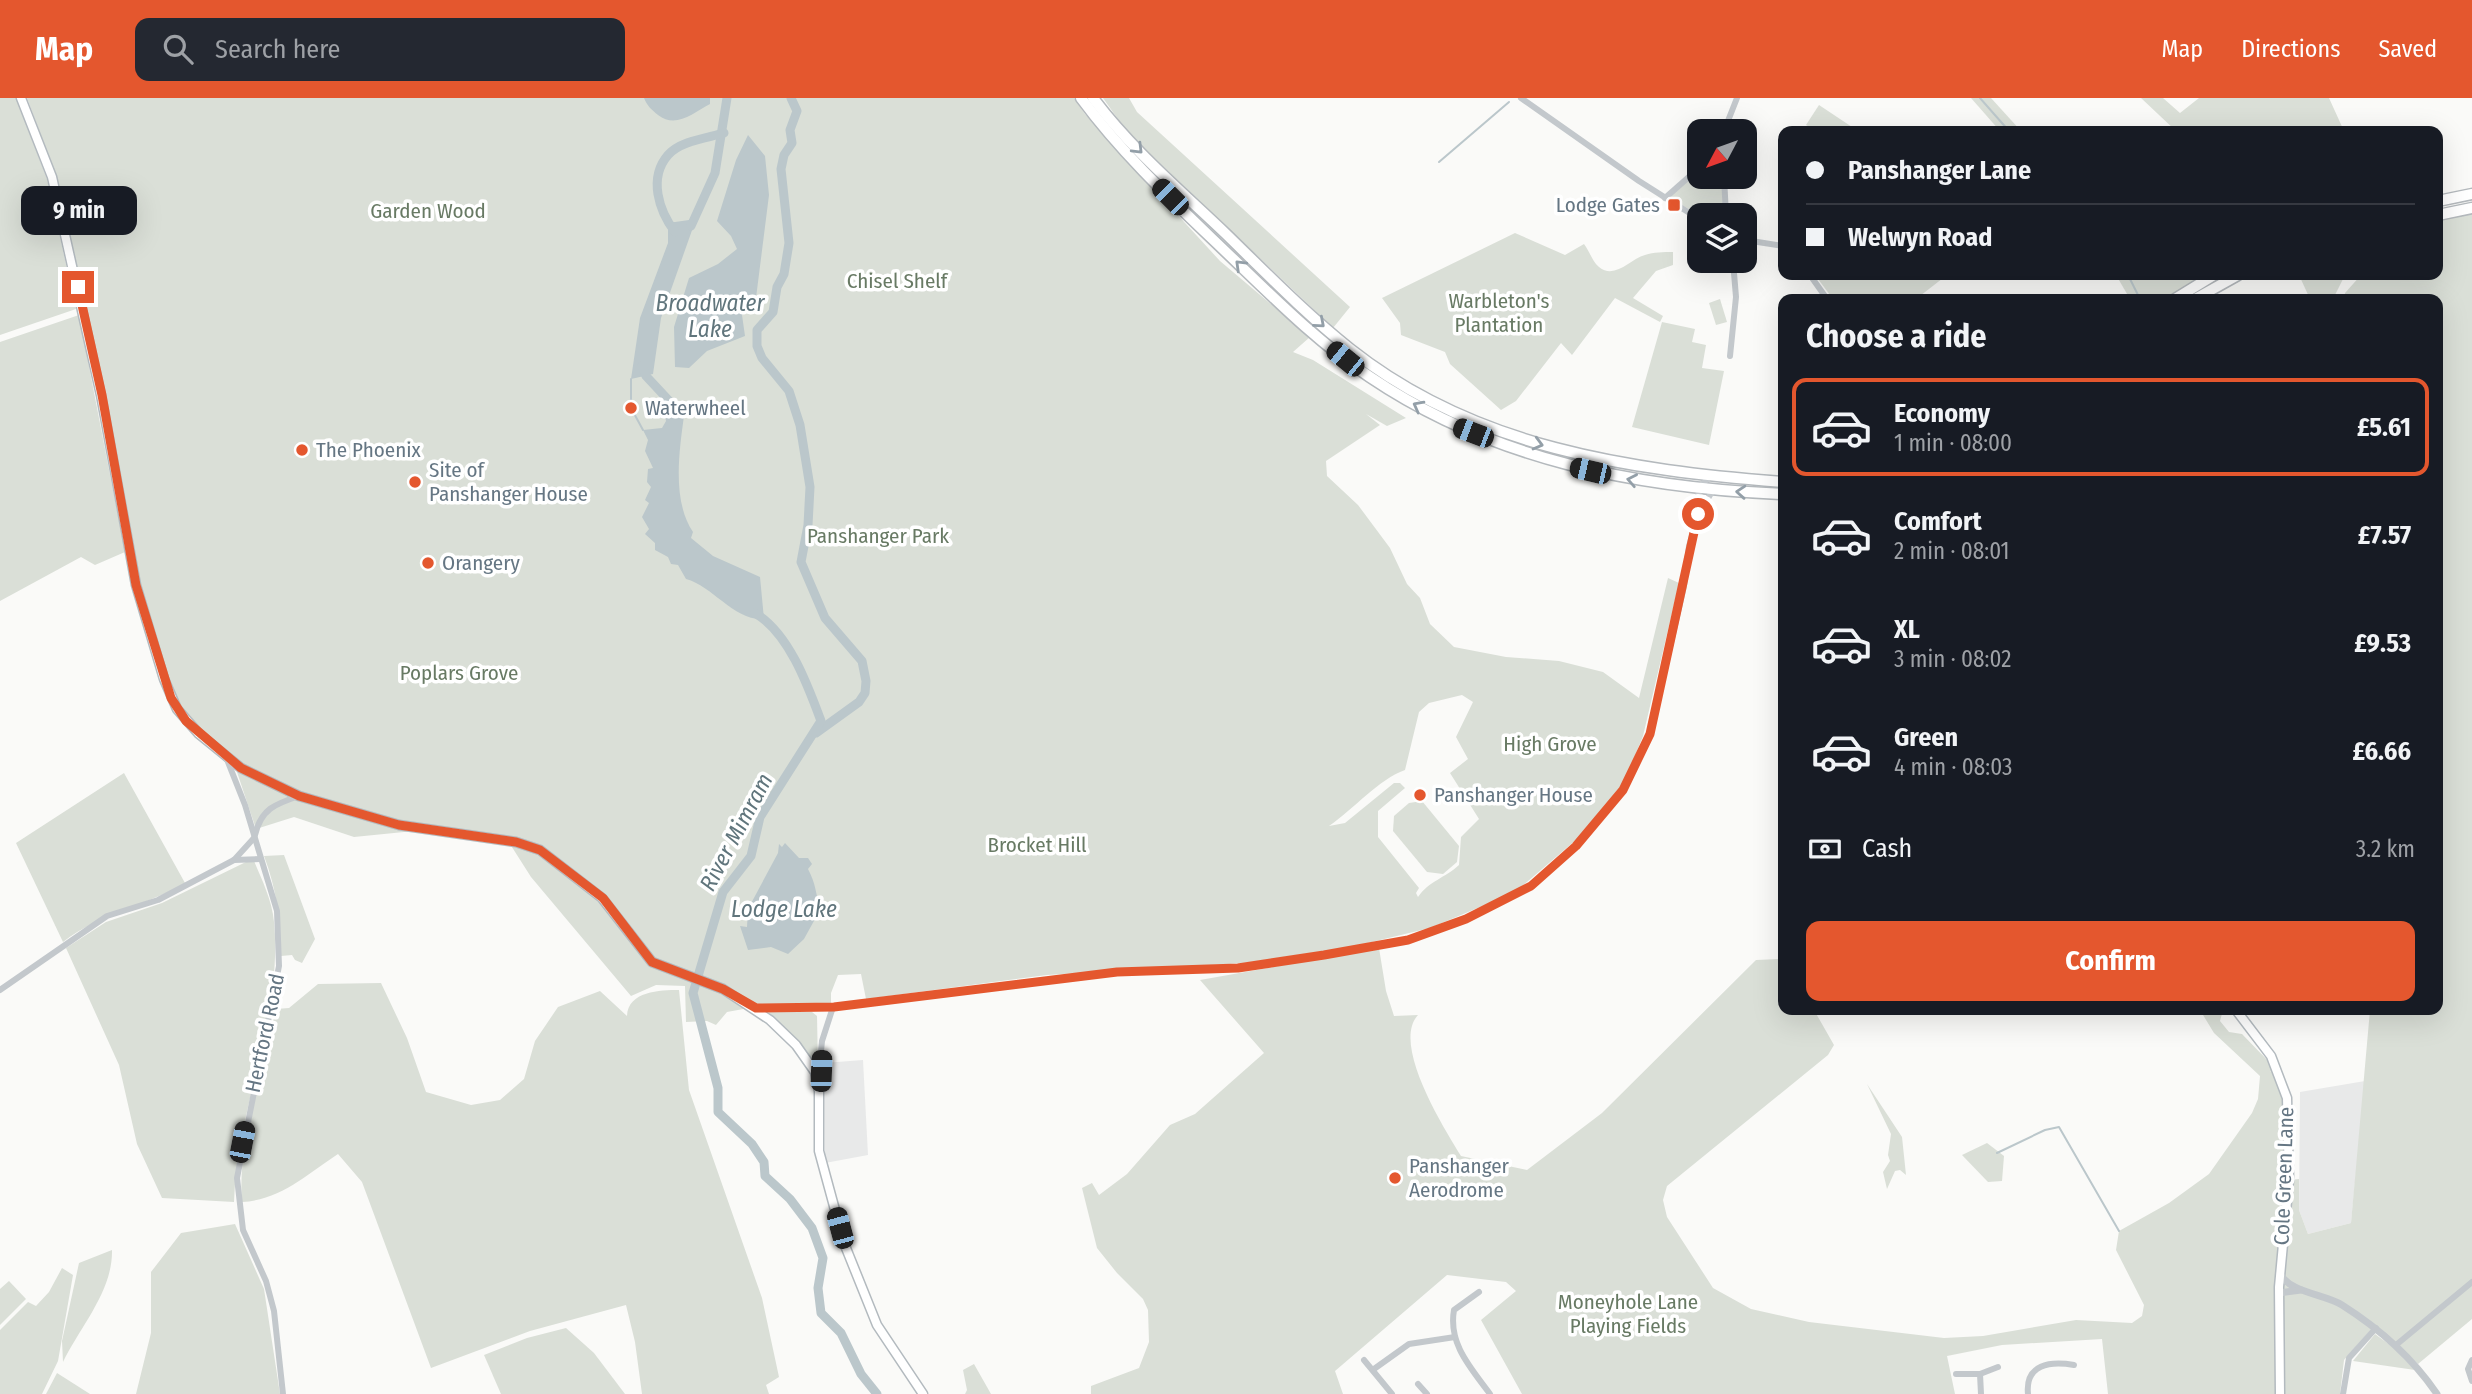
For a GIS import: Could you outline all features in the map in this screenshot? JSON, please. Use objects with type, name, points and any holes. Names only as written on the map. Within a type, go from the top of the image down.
[{"type":"highway","points":[[1081,98],[1131,158],[1310,330],[1402,398],[1455,426],[1569,466],[1651,483],[1778,494]]},
{"type":"highway","points":[[1093,98],[1158,170],[1307,312],[1350,349],[1407,388],[1457,415],[1517,439],[1613,463],[1778,482]]},
{"type":"highway","points":[[2443,200],[2472,194]]},
{"type":"highway","points":[[2443,214],[2472,208]]},
{"type":"highway","points":[[2183,294],[2206,280]]},
{"type":"highway","points":[[2204,294],[2229,280]]},
{"type":"main road","points":[[21,98],[52,177],[102,395],[132,566],[154,649],[177,709],[199,734],[241,768],[299,796],[399,825],[516,842],[540,850],[603,898],[647,959],[723,989],[756,1008],[796,1045],[818,1081],[819,1152],[845,1243],[877,1325],[923,1394]]},
{"type":"main road","name":"Cole Green Lane","points":[[2240,1015],[2271,1056],[2287,1098],[2289,1181],[2279,1290],[2280,1394]]},
{"type":"street","points":[[1521,98],[1687,212]]},
{"type":"street","points":[[1729,119],[1737,98]]},
{"type":"street","points":[[1665,198],[1687,179]]},
{"type":"street","points":[[1757,242],[1778,247]]},
{"type":"street","points":[[1730,356],[1736,297],[1734,273]]},
{"type":"street","points":[[756,1008],[834,1007],[1117,972],[1238,968],[1324,955],[1408,940],[1466,919],[1531,886],[1576,846],[1623,790],[1650,734],[1698,514],[1700,489],[1710,476]]},
{"type":"street","points":[[1698,514],[1713,490]]},
{"type":"street","name":"Hertford Road","points":[[226,756],[277,911],[279,966],[237,1178],[243,1230],[266,1281],[274,1311],[283,1394]]},
{"type":"street","points":[[0,990],[107,916],[158,900],[234,860],[254,838],[257,824],[270,806],[299,796]]},
{"type":"street","points":[[234,860],[260,859]]},
{"type":"street","points":[[818,1081],[822,1041],[834,1007]]},
{"type":"street","name":"Cole Green Lane","points":[[2280,1273],[2292,1286],[2332,1299],[2376,1328],[2396,1345],[2434,1393]]},
{"type":"street","points":[[2396,1345],[2472,1282]]},
{"type":"street","points":[[2279,1290],[2309,1290]]},
{"type":"street","points":[[1479,1292],[1454,1310],[1451,1324],[1466,1361],[1490,1394]]},
{"type":"street","points":[[2343,1394],[2349,1358],[2376,1328]]},
{"type":"street","points":[[1374,1369],[1409,1345],[1455,1337]]},
{"type":"street","points":[[1364,1360],[1392,1394]]},
{"type":"street","points":[[2472,1360],[2468,1369],[2472,1381]]},
{"type":"street","points":[[2028,1394],[2029,1374],[2033,1370],[2058,1362],[2074,1365]]},
{"type":"street","points":[[1956,1374],[1980,1374],[1998,1367]]},
{"type":"street","points":[[1980,1374],[1981,1394]]},
{"type":"street","points":[[1418,1384],[1427,1394]]},
{"type":"shaded area","points":[[863,1060],[868,1155],[825,1163],[824,1063]]},
{"type":"shaded area","points":[[2365,1081],[2351,1223],[2308,1234],[2299,1210],[2300,1092]]},
{"type":"green space","points":[[0,98],[16,98],[47,179],[76,309],[0,335]]},
{"type":"green space","name":"Panshanger Park","points":[[27,98],[1074,98],[1085,114],[1220,261],[1310,337],[1293,352],[1313,360],[1406,418],[1387,426],[1366,414],[1380,425],[1326,461],[1327,476],[1358,505],[1390,548],[1407,584],[1420,598],[1430,624],[1454,647],[1506,657],[1559,661],[1603,672],[1639,698],[1668,578],[1679,583],[1643,736],[1622,788],[1584,833],[1521,887],[1430,928],[1351,947],[1244,963],[1047,975],[866,999],[861,974],[838,975],[831,993],[831,1005],[765,1005],[727,1012],[716,1025],[707,1021],[686,1022],[685,986],[656,985],[631,996],[531,877],[510,844],[414,831],[354,837],[294,817],[256,829],[235,766],[240,762],[205,737],[187,719],[173,694],[143,602],[106,392],[56,175]],"holes":[[[1462,695],[1473,702],[1456,737],[1468,759],[1450,773],[1479,819],[1461,837],[1459,865],[1427,887],[1418,897],[1416,893],[1419,888],[1378,837],[1378,811],[1405,788],[1400,783],[1394,783],[1345,823],[1329,826],[1376,787],[1405,770],[1419,712],[1429,703]]]},
{"type":"green space","points":[[1103,98],[1129,98],[1137,112],[1350,307],[1333,328],[1127,132]]},
{"type":"green space","points":[[1971,98],[1991,98],[2016,126],[1996,126]]},
{"type":"green space","points":[[2141,98],[2163,98],[2180,113],[2199,98],[2329,98],[2342,126],[2171,126]]},
{"type":"green space","points":[[1819,105],[1850,126],[1808,126]]},
{"type":"green space","points":[[1687,180],[1687,189],[1722,189],[1723,203],[1687,203],[1687,208],[1670,198],[1670,194]]},
{"type":"green space","name":"Moneyhole Lane Playing Fields","points":[[2472,213],[2472,1319],[2418,1364],[2375,1325],[2344,1360],[2340,1394],[2108,1394],[2102,1339],[2002,1345],[1947,1356],[1955,1394],[1522,1394],[1481,1320],[1516,1291],[1506,1282],[1447,1275],[1335,1371],[1343,1394],[1091,1394],[1091,1386],[1139,1368],[1149,1342],[1148,1310],[1143,1299],[1097,1248],[1082,1188],[1092,1183],[1099,1195],[1127,1174],[1170,1125],[1195,1114],[1264,1053],[1200,980],[1379,948],[1386,991],[1394,1016],[1418,1015],[1411,1028],[1415,1065],[1433,1107],[1461,1156],[1527,1170],[1602,1113],[1756,960],[1778,959],[1778,1015],[1817,1015],[1834,1045],[1828,1055],[1667,1186],[1663,1200],[1667,1217],[1713,1288],[1751,1309],[1809,1322],[1944,1338],[1983,1336],[2076,1320],[2132,1323],[2142,1316],[2144,1305],[2116,1250],[2119,1231],[2169,1203],[2209,1174],[2252,1113],[2258,1099],[2260,1076],[2214,1033],[2203,1015],[2222,1015],[2220,1021],[2229,1032],[2242,1034],[2275,1068],[2270,1072],[2278,1069],[2287,1098],[2289,1180],[2299,1179],[2299,1210],[2308,1234],[2351,1223],[2370,1015],[2443,1015],[2443,294],[2345,294],[2357,280],[2443,280],[2443,219]]},
{"type":"green space","name":"Warbleton's Plantation","points":[[1515,233],[1565,255],[1584,244],[1597,265],[1605,270],[1617,270],[1639,257],[1659,252],[1673,252],[1673,265],[1656,271],[1633,298],[1663,316],[1660,322],[1615,298],[1572,355],[1561,343],[1516,401],[1501,410],[1450,364],[1445,352],[1401,335],[1400,323],[1382,298]]},
{"type":"green space","points":[[1819,280],[1941,280],[1922,294],[1829,294]]},
{"type":"green space","points":[[2119,280],[2198,280],[2174,294],[2127,294]]},
{"type":"green space","points":[[2301,280],[2342,280],[2336,294],[2308,294]]},
{"type":"green space","points":[[1720,299],[1727,322],[1716,325],[1709,303]]},
{"type":"green space","points":[[79,315],[125,552],[95,565],[81,557],[0,601],[0,342]]},
{"type":"green space","points":[[1662,322],[1695,329],[1692,342],[1706,345],[1702,368],[1724,371],[1709,445],[1632,427]]},
{"type":"green space","points":[[124,773],[185,883],[92,924],[63,942],[16,843]]},
{"type":"green space","points":[[1422,801],[1459,846],[1457,862],[1443,874],[1427,872],[1393,831],[1394,816],[1409,803]]},
{"type":"green space","points":[[284,855],[315,939],[302,963],[292,955],[281,956],[277,905],[264,856]]},
{"type":"green space","points":[[250,860],[254,861],[271,906],[275,957],[266,1027],[237,1167],[234,1202],[162,1198],[137,1144],[119,1065],[66,948],[106,922],[162,903]]},
{"type":"green space","points":[[381,983],[407,1038],[426,1092],[471,1105],[500,1100],[524,1079],[535,1041],[558,1007],[600,991],[627,1016],[633,1001],[639,997],[654,992],[679,990],[689,1090],[762,1298],[779,1377],[766,1385],[769,1394],[642,1394],[635,1342],[626,1305],[530,1331],[431,1368],[362,1182],[338,1154],[281,1191],[242,1202],[241,1179],[247,1130],[276,1009],[289,1008],[318,984]]},
{"type":"green space","points":[[768,1012],[812,1012],[817,1016],[818,1067]]},
{"type":"green space","points":[[1867,1084],[1902,1137],[1906,1175],[1900,1170],[1895,1171],[1887,1189],[1883,1172],[1890,1161],[1888,1155],[1891,1134]]},
{"type":"green space","points":[[1987,1143],[2004,1156],[2002,1181],[1988,1182],[1962,1155]]},
{"type":"green space","points":[[235,1224],[264,1289],[280,1394],[136,1394],[151,1333],[151,1272],[181,1233]]},
{"type":"green space","points":[[112,1250],[111,1265],[101,1294],[63,1362],[62,1341],[79,1263]]},
{"type":"green space","points":[[62,1268],[73,1275],[58,1361],[42,1394],[0,1394],[0,1330],[28,1302],[36,1306],[49,1292]]},
{"type":"green space","points":[[9,1281],[26,1299],[0,1325],[0,1289]]},
{"type":"green space","points":[[566,1328],[594,1353],[625,1394],[501,1394],[484,1355],[527,1338]]},
{"type":"green space","points":[[2375,1334],[2394,1348],[2415,1370],[2353,1361]]},
{"type":"green space","points":[[974,1364],[991,1394],[965,1394],[967,1390],[963,1370]]},
{"type":"green space","points":[[57,1373],[90,1394],[46,1394]]},
{"type":"water","points":[[644,98],[710,98],[710,104],[684,118],[671,120],[658,115]]},
{"type":"water","name":"Broadwater Lake","points":[[748,135],[765,156],[769,195],[756,298],[742,315],[745,336],[707,351],[689,368],[675,367],[674,327],[689,278],[718,264],[737,249],[731,236],[717,221],[736,160]]},
{"type":"water","points":[[696,219],[661,318],[653,374],[631,379],[640,318],[668,243],[668,223]]},
{"type":"water","points":[[673,405],[680,408],[684,416],[679,476],[682,506],[693,532],[691,538],[713,556],[760,577],[764,619],[743,615],[705,588],[686,579],[678,565],[671,564],[668,557],[655,550],[655,543],[645,534],[649,529],[642,517],[649,503],[645,500],[651,487],[647,482],[648,469],[653,468],[645,451],[648,440],[643,430],[662,428],[666,421],[663,406]]},
{"type":"water","name":"Lodge Lake","points":[[785,843],[799,858],[808,858],[812,864],[808,869],[820,910],[804,939],[788,954],[771,947],[748,950],[740,926],[747,927],[748,909],[778,853],[779,844],[782,847]]},
{"type":"waterway","name":"River Mimram","points":[[691,226],[715,173],[727,98]]},
{"type":"waterway","name":"River Mimram","points":[[791,98],[797,111],[790,130],[792,143],[784,155],[781,169],[789,243],[784,274],[777,287],[773,312],[757,330],[757,346],[762,358],[789,391],[800,425],[810,487],[808,525],[801,562],[825,618],[862,661],[866,681],[865,693],[859,702],[816,733]]},
{"type":"waterway","points":[[1980,98],[2005,126]]},
{"type":"waterway","points":[[1439,162],[1509,102]]},
{"type":"waterway","name":"River Mimram","points":[[675,232],[664,214],[658,194],[658,174],[662,164],[679,146],[724,133]]},
{"type":"waterway","points":[[2130,280],[2138,294]]},
{"type":"waterway","name":"River Mimram","points":[[642,366],[646,376],[673,405],[673,414]]},
{"type":"waterway","points":[[631,379],[631,408],[643,430]]},
{"type":"waterway","name":"River Mimram","points":[[755,613],[778,633],[796,661],[821,721],[760,817],[751,856],[723,892],[693,993],[718,1088],[718,1112],[752,1144],[764,1162],[765,1176],[790,1199],[812,1228],[823,1258],[818,1288],[821,1313],[841,1333],[861,1374],[877,1394]]},
{"type":"waterway","points":[[1997,1153],[2045,1130],[2059,1127],[2119,1231]]},
{"type":"place","name":"Lodge Gates","points":[[1674,205]]},
{"type":"place","name":"Waterwheel","points":[[631,408]]},
{"type":"place","name":"The Phoenix","points":[[302,450]]},
{"type":"place","name":"Site of Panshanger House","points":[[415,482]]},
{"type":"place","name":"Orangery","points":[[428,563]]},
{"type":"place","name":"Panshanger House","points":[[1420,795]]},
{"type":"place","name":"Panshanger Aerodrome","points":[[1395,1178]]},
{"type":"route","points":[[78,287],[102,395],[136,585],[171,698],[186,721],[241,768],[299,796],[429,832],[516,842],[540,850],[561,863],[603,898],[652,962],[723,989],[756,1008],[834,1007],[1117,972],[1238,968],[1324,955],[1408,940],[1466,919],[1531,886],[1576,846],[1623,790],[1650,734],[1698,514]]},
{"type":"park label","name":"Garden Wood","points":[[428,211]]},
{"type":"park label","name":"Chisel Shelf","points":[[897,281]]},
{"type":"park label","name":"Poplars Grove","points":[[459,673]]},
{"type":"park label","name":"High Grove","points":[[1550,744]]},
{"type":"park label","name":"Brocket Hill","points":[[1037,845]]}]
